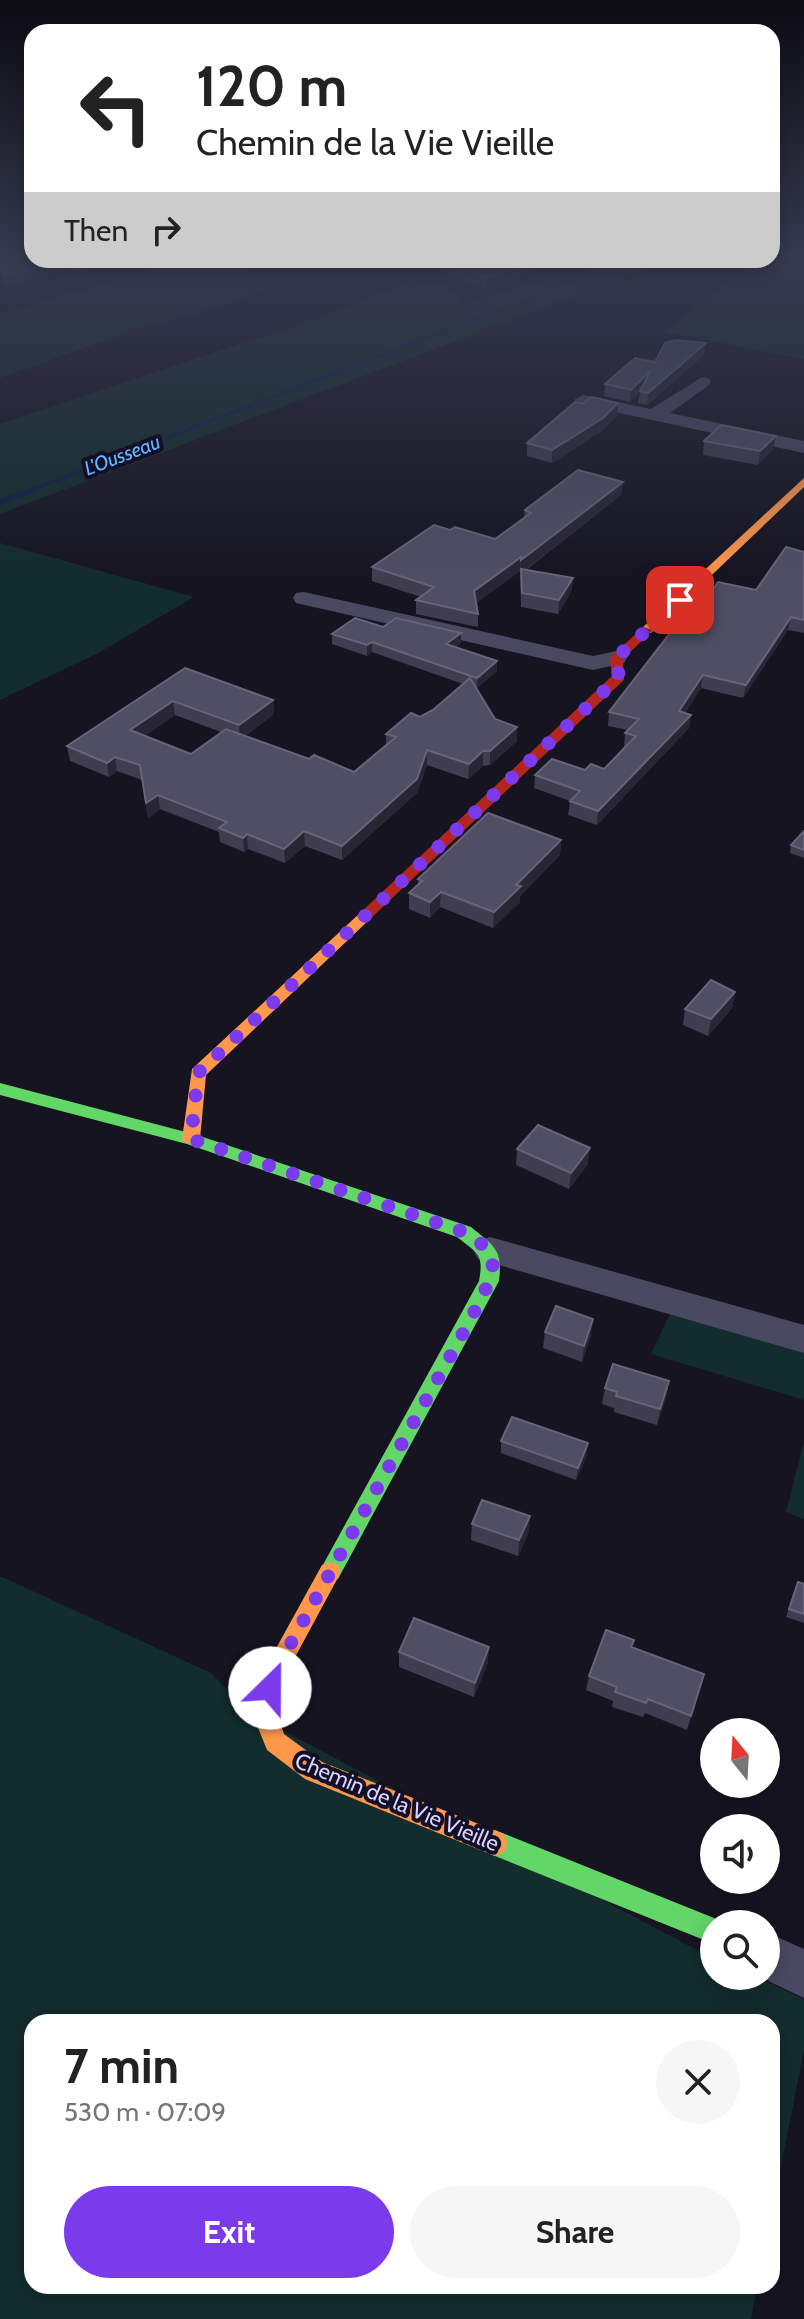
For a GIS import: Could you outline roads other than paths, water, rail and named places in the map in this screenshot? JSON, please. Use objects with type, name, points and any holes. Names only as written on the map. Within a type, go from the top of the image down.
[{"type":"street","points":[[655,415],[702,382]]},
{"type":"street","points":[[583,400],[804,447]]},
{"type":"street","points":[[304,598],[593,663],[616,658],[804,481]]},
{"type":"street","points":[[191,1139],[198,1073],[619,677],[616,658]]},
{"type":"street","points":[[0,1089],[191,1139],[464,1232],[490,1250],[804,1339]]},
{"type":"street","name":"Chemin de la Vie Vieille","points":[[490,1250],[494,1260],[491,1273],[471,1319],[275,1672],[266,1705],[268,1731],[283,1753],[314,1771],[700,1925]]},
{"type":"street","points":[[780,1962],[804,1974]]},
{"type":"waterway","name":"L'Ousseau","points":[[26,492],[361,363]]},
{"type":"waterway","name":"L'Ousseau","points":[[0,502],[32,490]]}]
